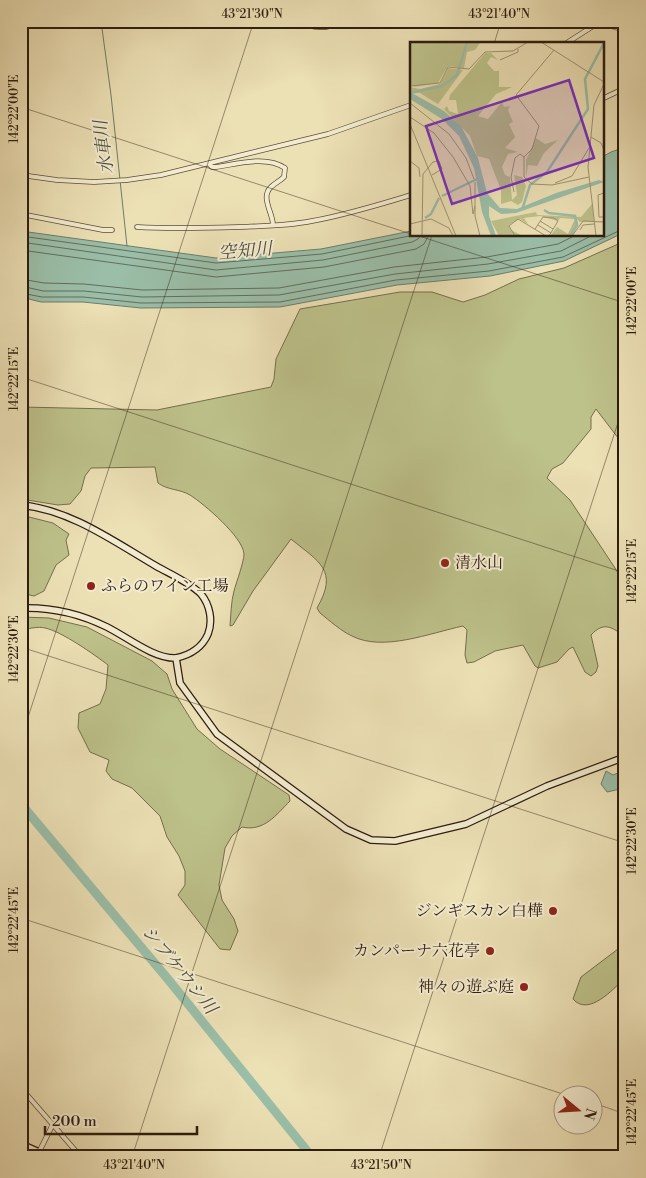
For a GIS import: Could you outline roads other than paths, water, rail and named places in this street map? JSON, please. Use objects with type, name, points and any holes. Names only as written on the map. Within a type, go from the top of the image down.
[{"type":"highway","points":[[301,21],[318,26],[326,26],[340,21]]},
{"type":"street","points":[[568,42],[602,21]]},
{"type":"street","points":[[604,98],[625,88]]},
{"type":"street","points":[[21,175],[78,182],[128,180],[161,176],[328,134],[410,104]]},
{"type":"street","points":[[210,165],[216,168],[271,162],[285,168],[284,177],[269,188],[267,193],[273,226]]},
{"type":"street","points":[[137,228],[172,230],[273,226],[310,222],[355,212],[410,195]]},
{"type":"street","points":[[21,214],[103,230],[112,230]]},
{"type":"street","points":[[21,505],[48,510],[70,518],[180,581],[201,595],[207,605],[210,617],[208,634],[195,650],[190,654],[168,658],[107,627],[80,616],[48,610],[21,608]]},
{"type":"street","points":[[176,658],[180,684],[217,734],[346,829],[371,840],[395,841],[466,824],[547,786],[625,757]]},
{"type":"street","points":[[21,1088],[81,1157]]},
{"type":"street","points":[[39,1152],[52,1124]]},
{"type":"street","points":[[21,1144],[50,1157]]},
{"type":"water","points":[[625,147],[625,232],[564,261],[490,276],[397,285],[280,307],[141,308],[83,302],[41,302],[21,297],[21,231],[216,258],[321,249],[410,231],[410,236],[604,236],[604,156]]},
{"type":"water","points":[[625,770],[625,788],[607,792],[601,784],[606,771],[613,775]]},
{"type":"waterway","name":"水車川","points":[[101,21],[127,246]]},
{"type":"waterway","name":"シブケウシ川","points":[[21,804],[167,978],[312,1157]]},
{"type":"place","name":"清水山","points":[[445,563]]},
{"type":"place","name":"ふらのワイン工場","points":[[91,586]]},
{"type":"place","name":"ジンギスカン白樺","points":[[553,911]]},
{"type":"place","name":"カンパーナ六花亭","points":[[490,951]]},
{"type":"place","name":"神々の遊ぶ庭","points":[[524,987]]},
{"type":"water label","name":"空知川","points":[[245,251]]}]
